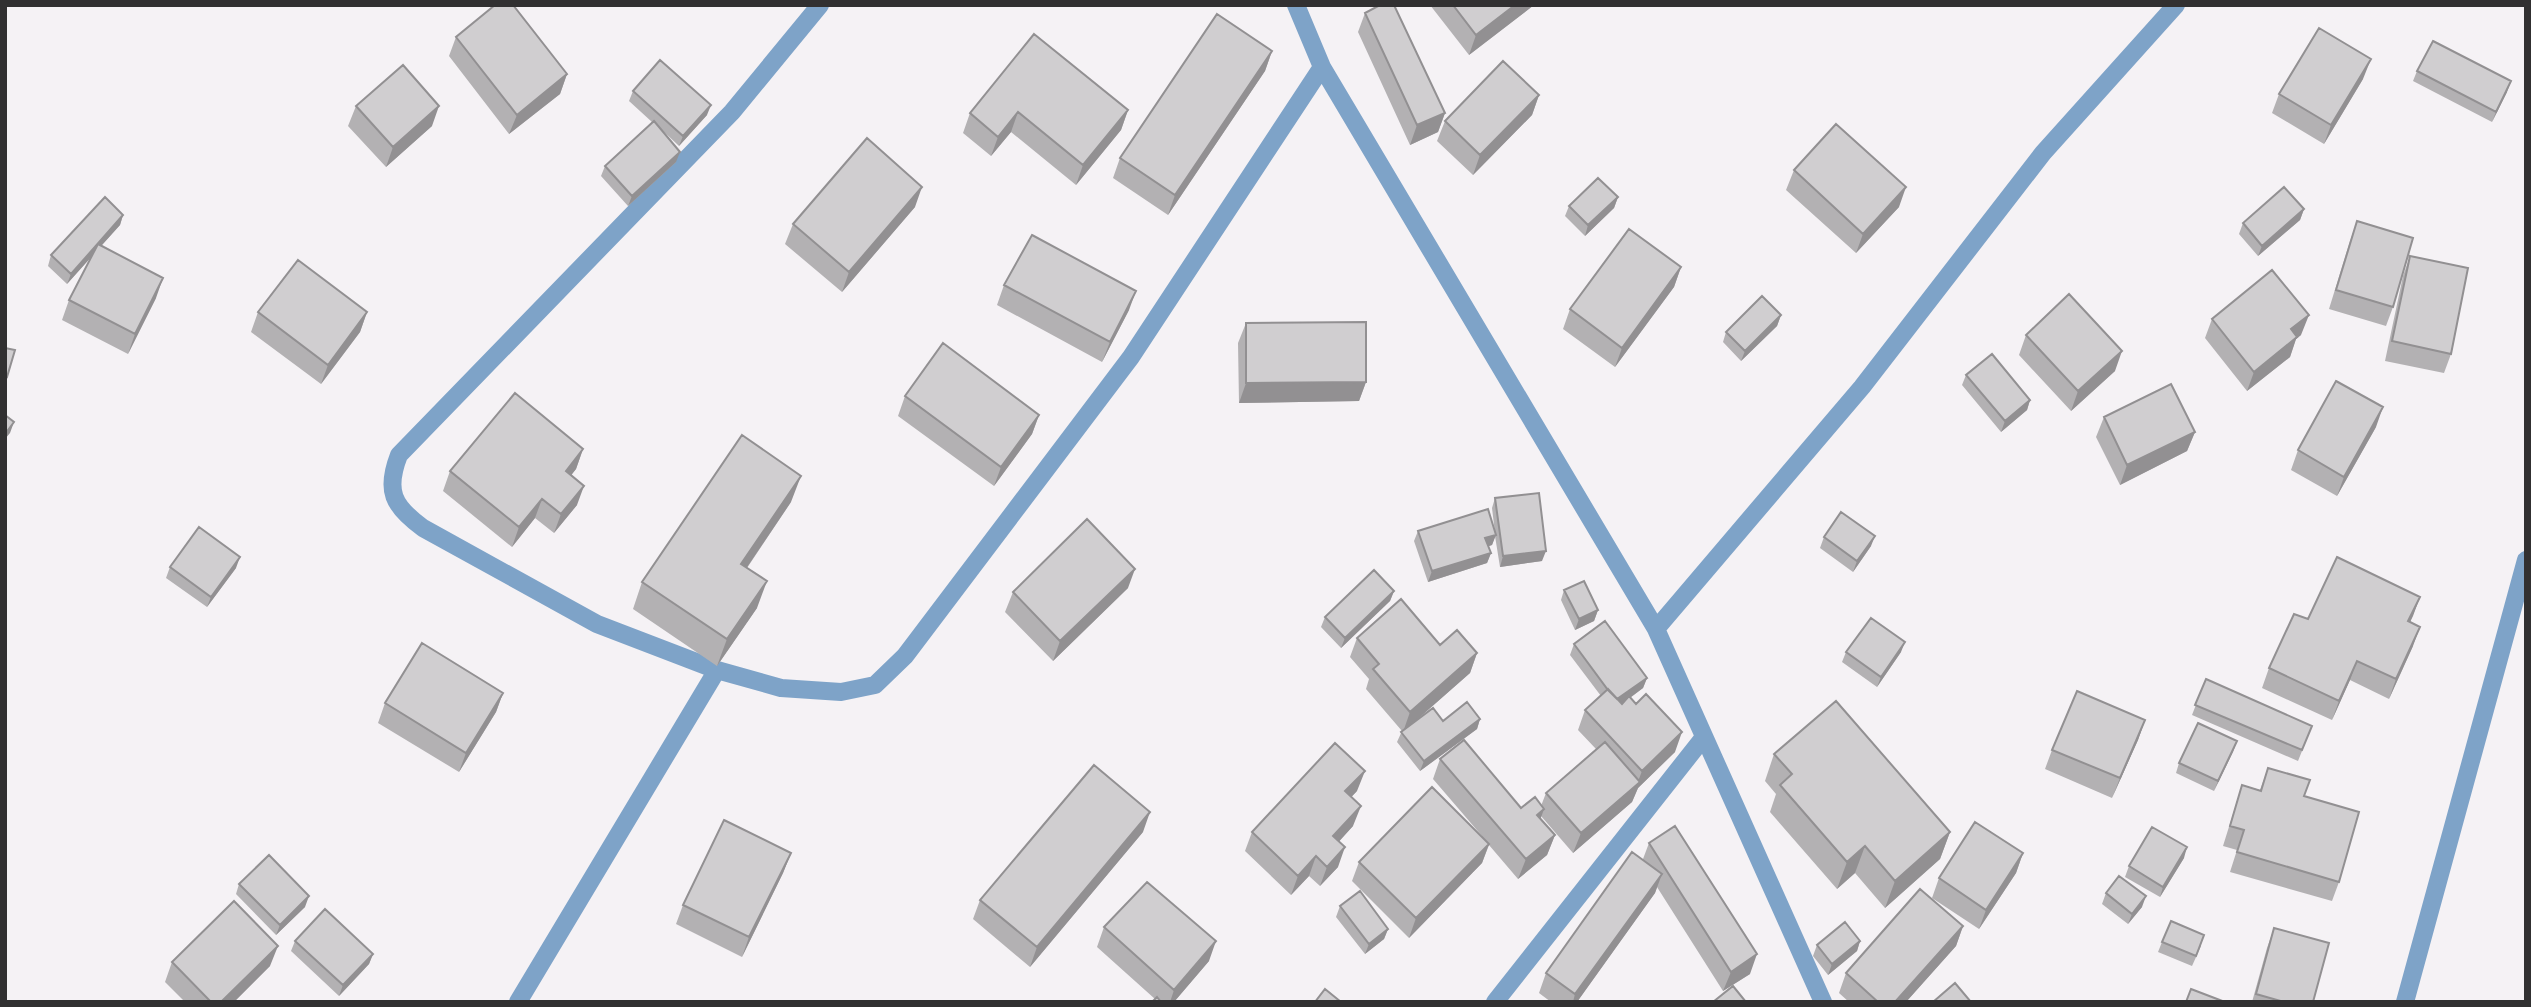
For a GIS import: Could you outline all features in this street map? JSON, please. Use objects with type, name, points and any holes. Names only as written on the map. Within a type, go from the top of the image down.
[{"type":"street","points":[[820,5],[732,112],[399,455],[392,473],[392,494],[404,514],[423,528],[597,624],[717,670],[781,688],[841,692],[875,685],[905,656],[1131,356],[1322,67]]},
{"type":"street","points":[[1296,5],[1322,67],[1656,629],[1823,1002]]},
{"type":"street","points":[[1656,629],[1862,387],[2042,153],[2176,5]]},
{"type":"street","points":[[2405,1002],[2526,560]]},
{"type":"street","points":[[518,1002],[717,670]]},
{"type":"street","points":[[1494,1002],[1704,737]]},
{"type":"building","points":[[495,5],[513,5],[567,74],[517,115],[456,37]]},
{"type":"building","points":[[1380,5],[1394,5],[1445,113],[1417,125],[1365,13]]},
{"type":"building","points":[[1453,5],[1515,5],[1476,35]]},
{"type":"building","points":[[1217,14],[1272,51],[1175,195],[1120,158]]},
{"type":"building","points":[[2319,28],[2371,59],[2331,125],[2279,94]]},
{"type":"building","points":[[1034,34],[1128,110],[1083,165],[1018,112],[998,137],[970,113]]},
{"type":"building","points":[[2433,41],[2511,81],[2496,112],[2417,71]]},
{"type":"building","points":[[660,60],[711,105],[683,136],[633,91]]},
{"type":"building","points":[[1503,61],[1539,95],[1480,155],[1445,121]]},
{"type":"building","points":[[403,65],[439,106],[393,147],[356,106]]},
{"type":"building","points":[[654,121],[680,152],[632,196],[605,166]]},
{"type":"building","points":[[1836,124],[1906,187],[1863,234],[1794,170]]},
{"type":"building","points":[[867,138],[922,187],[849,272],[793,224]]},
{"type":"building","points":[[1598,178],[1618,197],[1588,225],[1569,206]]},
{"type":"building","points":[[2284,187],[2304,209],[2262,246],[2243,223]]},
{"type":"building","points":[[105,197],[123,215],[71,274],[51,255]]},
{"type":"building","points":[[2357,221],[2413,238],[2393,307],[2336,290]]},
{"type":"building","points":[[1629,229],[1681,267],[1622,348],[1570,309]]},
{"type":"building","points":[[1032,235],[1136,291],[1110,342],[1004,285]]},
{"type":"building","points":[[98,244],[163,278],[135,334],[69,300]]},
{"type":"building","points":[[2410,256],[2468,268],[2451,354],[2392,341]]},
{"type":"building","points":[[298,260],[367,312],[328,365],[258,312]]},
{"type":"building","points":[[2272,270],[2309,315],[2291,329],[2297,337],[2254,372],[2212,319]]},
{"type":"building","points":[[2069,294],[2122,351],[2078,391],[2026,335]]},
{"type":"building","points":[[1762,296],[1781,315],[1745,351],[1726,332]]},
{"type":"building","points":[[1366,322],[1366,382],[1246,383],[1246,323]]},
{"type":"building","points":[[943,343],[1039,415],[1001,467],[905,396]]},
{"type":"building","points":[[5,348],[15,350],[7,377],[5,376]]},
{"type":"building","points":[[1992,354],[2030,400],[2005,421],[1966,375]]},
{"type":"building","points":[[2336,381],[2383,407],[2344,477],[2298,450]]},
{"type":"building","points":[[2171,384],[2195,432],[2127,465],[2104,417]]},
{"type":"building","points":[[515,393],[583,449],[566,471],[584,486],[561,514],[542,499],[519,527],[450,471]]},
{"type":"building","points":[[5,415],[14,422],[5,434]]},
{"type":"building","points":[[742,435],[801,476],[741,564],[767,581],[727,639],[642,582]]},
{"type":"building","points":[[1539,493],[1546,551],[1503,556],[1495,498]]},
{"type":"building","points":[[1488,509],[1496,535],[1485,538],[1491,553],[1432,571],[1418,531]]},
{"type":"building","points":[[1841,512],[1875,536],[1857,561],[1824,537]]},
{"type":"building","points":[[1087,519],[1135,569],[1060,641],[1013,592]]},
{"type":"building","points":[[199,527],[240,557],[211,597],[170,567]]},
{"type":"building","points":[[2337,557],[2420,597],[2408,621],[2420,627],[2396,679],[2357,661],[2339,701],[2269,668],[2294,614],[2308,619]]},
{"type":"building","points":[[1374,570],[1394,591],[1345,638],[1325,617]]},
{"type":"building","points":[[1584,581],[1598,610],[1579,619],[1564,590]]},
{"type":"building","points":[[1401,599],[1440,645],[1457,630],[1477,653],[1410,712],[1373,669],[1379,664],[1357,638]]},
{"type":"building","points":[[1871,618],[1905,642],[1881,677],[1846,652]]},
{"type":"building","points":[[1605,621],[1647,678],[1617,699],[1574,644]]},
{"type":"building","points":[[422,643],[503,693],[466,753],[385,703]]},
{"type":"building","points":[[2206,679],[2312,726],[2302,750],[2195,705]]},
{"type":"building","points":[[1608,689],[1622,704],[1629,696],[1636,704],[1646,694],[1682,732],[1642,771],[1585,710]]},
{"type":"building","points":[[2077,691],[2145,720],[2120,778],[2052,750]]},
{"type":"building","points":[[1836,701],[1950,832],[1895,881],[1865,846],[1847,862],[1780,785],[1792,774],[1774,754]]},
{"type":"building","points":[[1467,702],[1480,719],[1424,761],[1401,732],[1433,708],[1443,721]]},
{"type":"building","points":[[2198,723],[2237,741],[2218,781],[2179,763]]},
{"type":"building","points":[[1464,740],[1521,808],[1535,797],[1544,809],[1537,815],[1555,835],[1526,859],[1440,759]]},
{"type":"building","points":[[1605,742],[1640,782],[1581,833],[1546,793]]},
{"type":"building","points":[[1335,743],[1365,771],[1345,791],[1361,806],[1333,836],[1345,847],[1327,867],[1316,856],[1298,876],[1252,832]]},
{"type":"building","points":[[1094,765],[1150,812],[1037,947],[980,900]]},
{"type":"building","points":[[2268,768],[2310,780],[2304,796],[2359,812],[2339,882],[2237,852],[2244,830],[2230,826],[2242,785],[2261,791]]},
{"type":"building","points":[[1432,787],[1489,844],[1416,918],[1359,862]]},
{"type":"building","points":[[724,820],[791,853],[749,937],[683,905]]},
{"type":"building","points":[[1975,822],[2023,853],[1986,910],[1939,878]]},
{"type":"building","points":[[1675,826],[1757,954],[1731,972],[1649,843]]},
{"type":"building","points":[[2152,827],[2187,847],[2163,887],[2129,866]]},
{"type":"building","points":[[1632,852],[1662,874],[1575,994],[1546,973]]},
{"type":"building","points":[[269,855],[309,896],[280,925],[239,884]]},
{"type":"building","points":[[2119,876],[2146,896],[2132,914],[2106,893]]},
{"type":"building","points":[[1147,882],[1216,941],[1174,990],[1104,927]]},
{"type":"building","points":[[1920,889],[1963,926],[1895,1002],[1878,1002],[1846,973]]},
{"type":"building","points":[[1360,891],[1388,929],[1369,944],[1340,906]]},
{"type":"building","points":[[234,901],[278,946],[221,1002],[211,1002],[172,962]]},
{"type":"building","points":[[325,909],[373,954],[343,985],[295,941]]},
{"type":"building","points":[[2171,921],[2204,935],[2196,956],[2162,942]]},
{"type":"building","points":[[1845,922],[1860,941],[1832,964],[1817,945]]},
{"type":"building","points":[[2274,928],[2329,943],[2313,1002],[2284,1002],[2256,994]]},
{"type":"building","points":[[1955,983],[1971,1002],[1933,1002]]},
{"type":"building","points":[[1733,986],[1746,1002],[1713,1002]]},
{"type":"building","points":[[1325,989],[1341,1002],[1315,1002]]},
{"type":"building","points":[[2191,989],[2225,1002],[2186,1002]]}]
